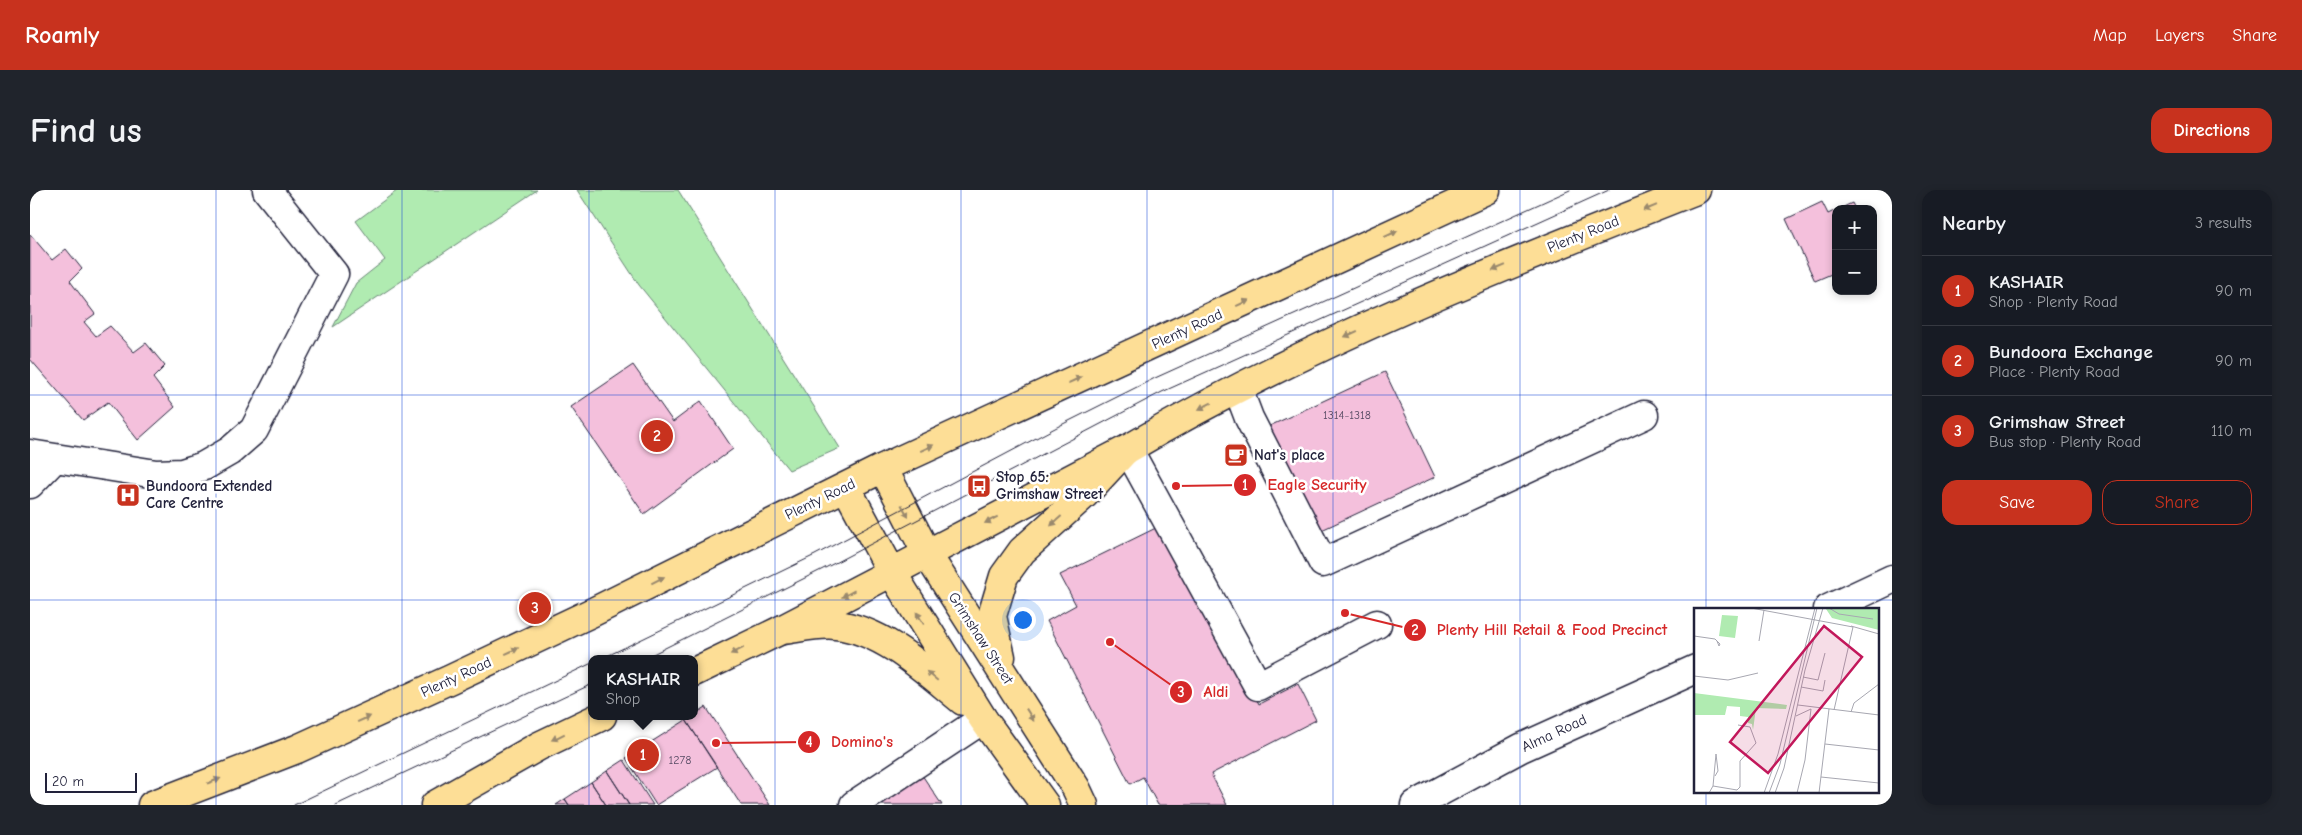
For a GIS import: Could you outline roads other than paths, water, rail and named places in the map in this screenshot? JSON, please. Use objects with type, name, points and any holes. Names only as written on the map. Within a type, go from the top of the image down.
[{"type":"main road","name":"Plenty Road","points":[[152,805],[297,749],[451,679],[593,612],[883,468],[1486,190]]},
{"type":"main road","name":"Plenty Road","points":[[698,670],[779,631],[1128,449],[1171,423],[1320,348],[1498,268],[1696,190]]},
{"type":"main road","points":[[1004,674],[992,616],[1004,576],[1022,552],[1085,494],[1128,449]]},
{"type":"main road","name":"Grimshaw Street","points":[[883,468],[927,554],[1076,788],[1084,805]]},
{"type":"main road","points":[[846,487],[891,571],[983,718],[1045,805]]},
{"type":"main road","points":[[779,631],[835,624],[868,633],[909,657],[983,718]]},
{"type":"main road","points":[[436,805],[539,746],[594,720]]},
{"type":"street","points":[[30,484],[43,456],[156,474],[182,473],[204,466],[230,451],[254,430],[334,274],[267,190]]},
{"type":"street","points":[[1238,390],[1249,418],[1323,563],[1644,415]]},
{"type":"street","points":[[1128,449],[1258,686],[1376,624]]},
{"type":"street","points":[[1830,608],[1892,579]]},
{"type":"street","name":"Alma Road","points":[[1415,805],[1521,748],[1694,670]]},
{"type":"street","points":[[854,805],[983,718]]},
{"type":"tram line","points":[[609,655],[815,555],[1057,427],[1155,378],[1570,190]]},
{"type":"tram line","points":[[651,655],[827,567],[1162,392],[1609,190]]},
{"type":"tram line","points":[[294,805],[588,665]]},
{"type":"tram line","points":[[336,805],[588,686]]},
{"type":"place","name":"Bundoora Exchange","points":[[657,436]]},
{"type":"place","name":"Nat's place","points":[[1236,455]]},
{"type":"place","name":"Stop 65: Grimshaw Street","points":[[979,486]]},
{"type":"place","name":"Eagle Security","points":[[1176,486]]},
{"type":"place","name":"Bundoora Extended Care Centre","points":[[128,495]]},
{"type":"place","name":"Grimshaw Street","points":[[535,608]]},
{"type":"place","name":"Plenty Hill Retail & Food Precinct","points":[[1345,613]]},
{"type":"place","name":"Aldi","points":[[1110,642]]},
{"type":"place","name":"Domino's","points":[[716,743]]},
{"type":"place","name":"KASHAIR","points":[[643,755]]}]
